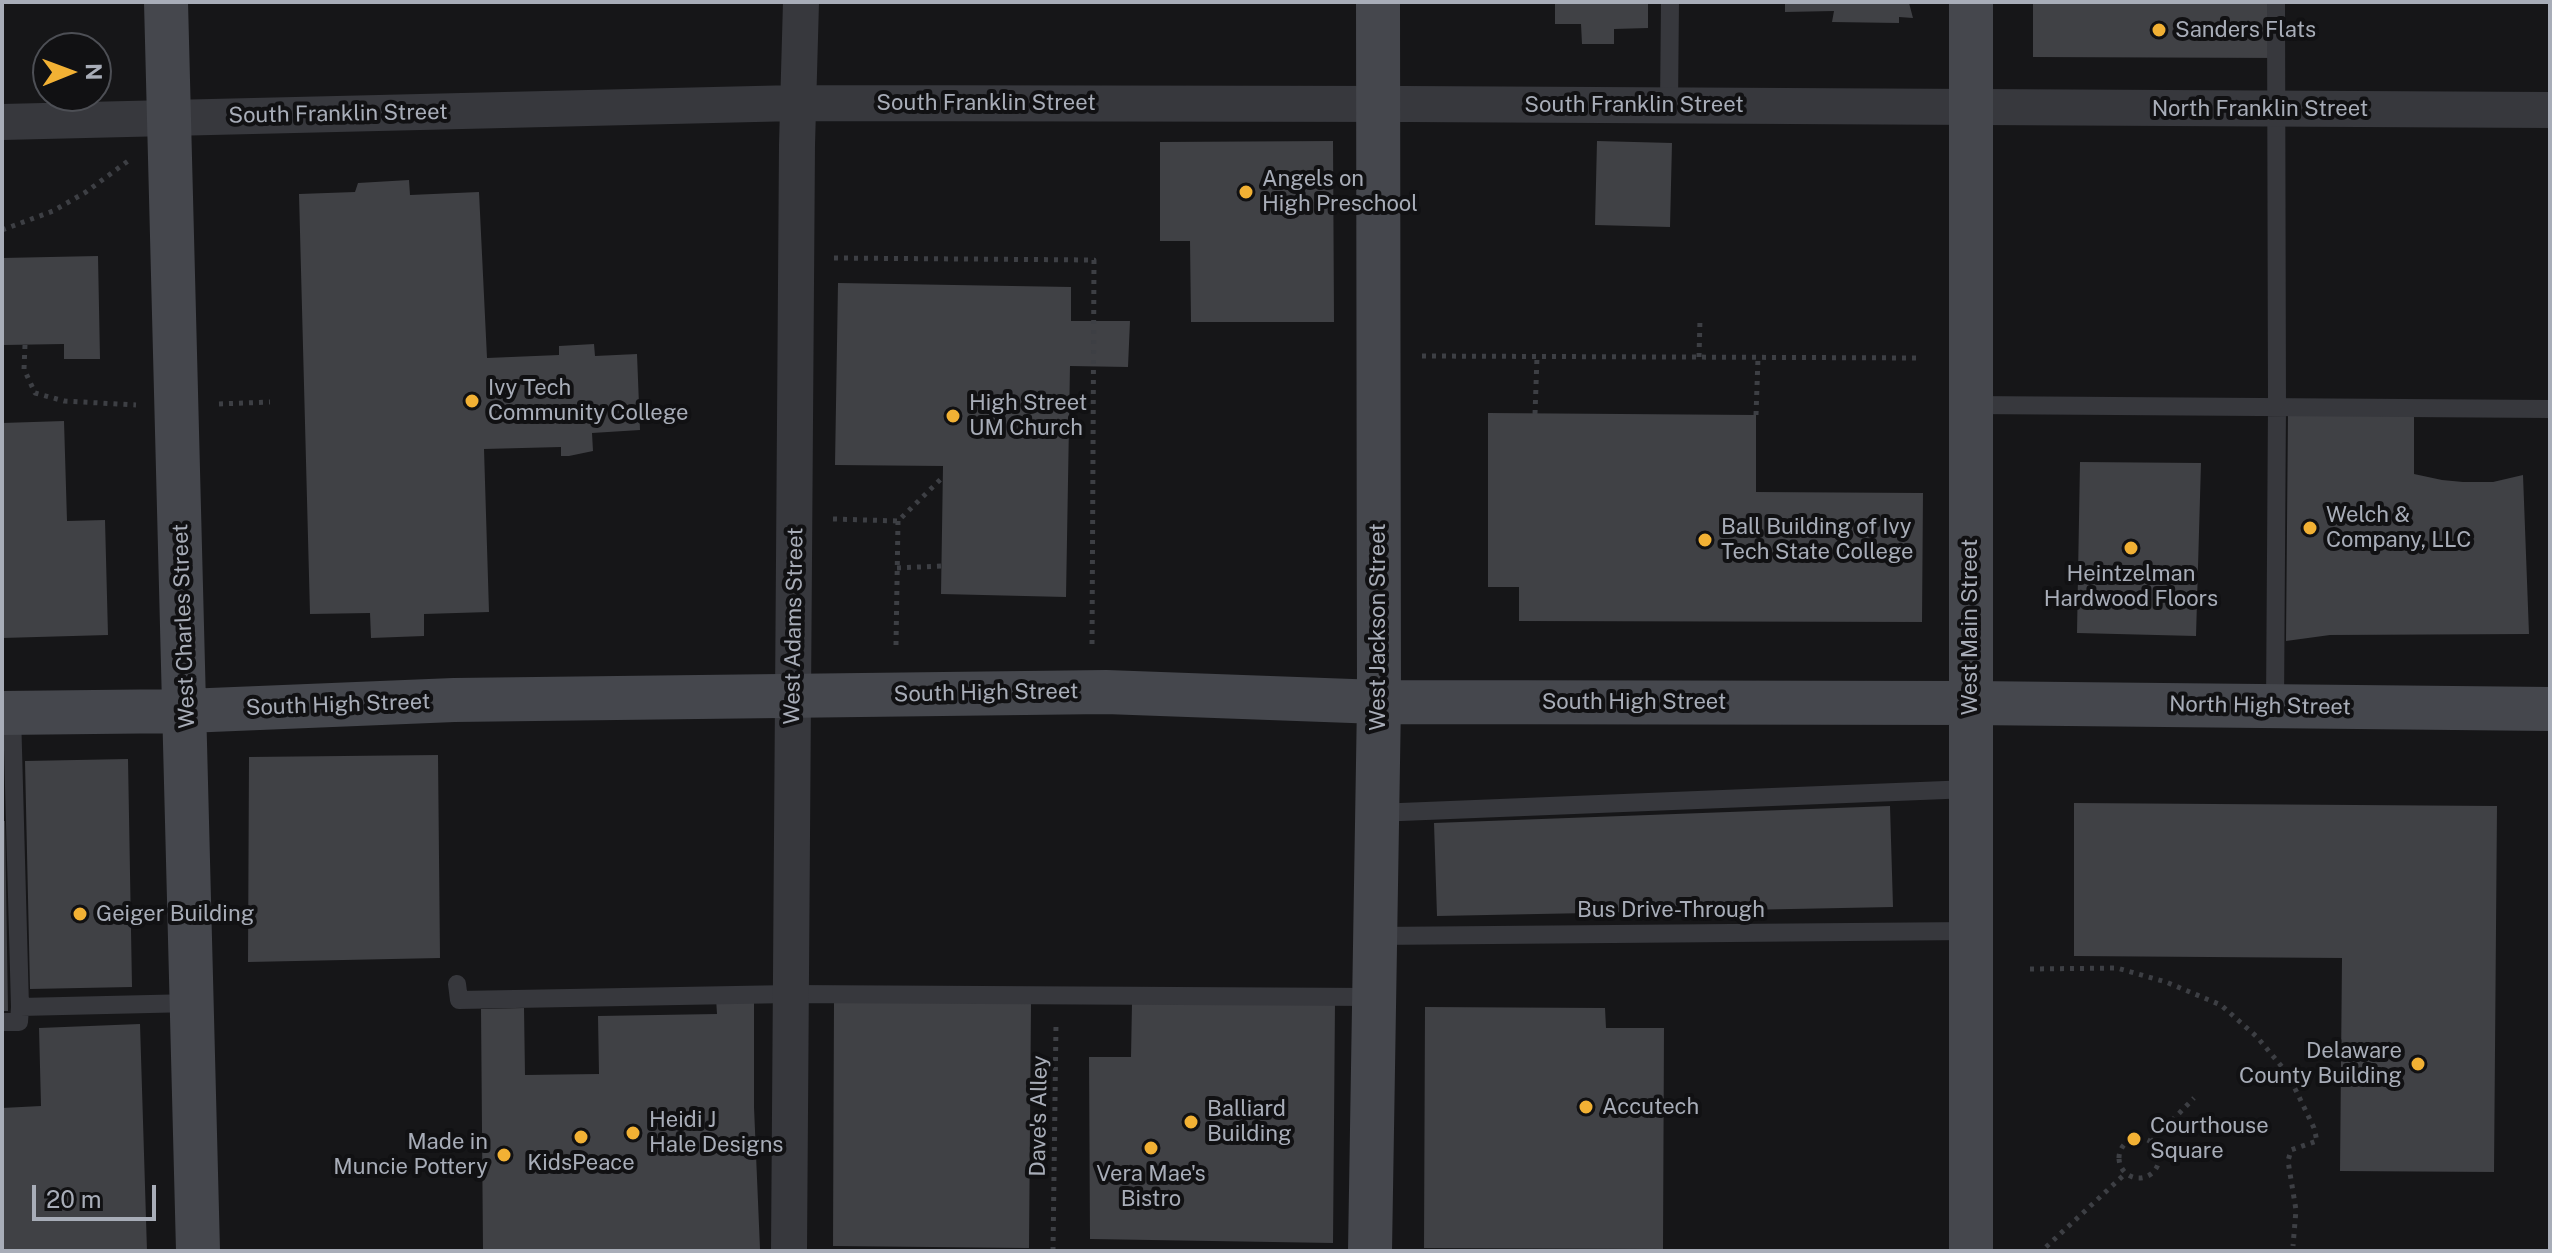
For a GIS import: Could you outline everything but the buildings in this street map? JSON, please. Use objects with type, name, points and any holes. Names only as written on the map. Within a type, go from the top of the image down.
[{"type":"main road","name":"West Charles Street","points":[[166,2],[198,1251]]},
{"type":"main road","name":"West Jackson Street","points":[[1370,1251],[1379,702],[1378,2]]},
{"type":"main road","name":"West Main Street","points":[[1971,2],[1971,1251]]},
{"type":"main road","name":"South High Street","points":[[7,713],[186,711],[454,700],[1106,692],[1379,702],[1971,703]]},
{"type":"main road","name":"North High Street","points":[[1971,703],[2550,709]]},
{"type":"street","name":"West Adams Street","points":[[789,1251],[797,103],[801,2]]},
{"type":"street","name":"South Franklin Street","points":[[2,122],[797,103],[1970,108]]},
{"type":"street","name":"North Franklin Street","points":[[1970,108],[2550,110]]},
{"type":"lane","points":[[1669,105],[1670,2]]},
{"type":"lane","points":[[2275,707],[2276,2]]},
{"type":"lane","points":[[1970,405],[2550,409]]},
{"type":"lane","points":[[2,1022],[19,1022],[20,1007],[7,713]]},
{"type":"lane","points":[[1376,813],[1970,789]]},
{"type":"lane","name":"Bus Drive-Through","points":[[1374,936],[1970,931]]},
{"type":"lane","points":[[457,984],[459,1000],[790,994],[1373,997]]},
{"type":"lane","points":[[20,1007],[193,1003]]},
{"type":"path","points":[[2,230],[53,211],[86,192],[135,155]]},
{"type":"path","points":[[834,258],[1094,260],[1092,647]]},
{"type":"path","points":[[1699,357],[1700,319]]},
{"type":"path","points":[[25,345],[24,369],[35,393],[64,401],[141,406]]},
{"type":"path","points":[[1414,356],[1921,358]]},
{"type":"path","points":[[1535,414],[1537,357]]},
{"type":"path","points":[[1756,415],[1758,358]]},
{"type":"path","points":[[211,404],[270,402]]},
{"type":"path","points":[[896,645],[898,521],[943,477]]},
{"type":"path","points":[[830,519],[898,521]]},
{"type":"path","points":[[897,568],[941,566]]},
{"type":"path","points":[[2030,969],[2117,968],[2166,982],[2221,1005],[2257,1037],[2288,1074],[2314,1128],[2317,1141],[2291,1150],[2288,1161],[2296,1210],[2293,1246]]},
{"type":"path","name":"Dave's Alley","points":[[1053,1251],[1057,994]]},
{"type":"path","points":[[2151,1142],[2194,1098]]},
{"type":"path","points":[[2138,1138],[2151,1142],[2159,1159],[2154,1170],[2138,1178],[2126,1173],[2119,1162],[2119,1155],[2126,1143],[2138,1138]]},
{"type":"path","points":[[2046,1247],[2126,1173]]},
{"type":"place","name":"Sanders Flats","points":[[2159,30]]},
{"type":"place","name":"Angels on High Preschool","points":[[1246,192]]},
{"type":"place","name":"Ivy Tech Community College","points":[[472,401]]},
{"type":"place","name":"High Street UM Church","points":[[953,416]]},
{"type":"place","name":"Welch & Company, LLC","points":[[2310,528]]},
{"type":"place","name":"Ball Building of Ivy Tech State College","points":[[1705,540]]},
{"type":"place","name":"Heintzelman Hardwood Floors","points":[[2131,548]]},
{"type":"place","name":"Geiger Building","points":[[80,914]]},
{"type":"place","name":"Delaware County Building","points":[[2418,1064]]},
{"type":"place","name":"Accutech","points":[[1586,1107]]},
{"type":"place","name":"Balliard Building","points":[[1191,1122]]},
{"type":"place","name":"Heidi J Hale Designs","points":[[633,1133]]},
{"type":"place","name":"KidsPeace","points":[[581,1137]]},
{"type":"place","name":"Courthouse Square","points":[[2134,1139]]},
{"type":"place","name":"Vera Mae's Bistro","points":[[1151,1148]]},
{"type":"place","name":"Made in Muncie Pottery","points":[[504,1155]]}]
